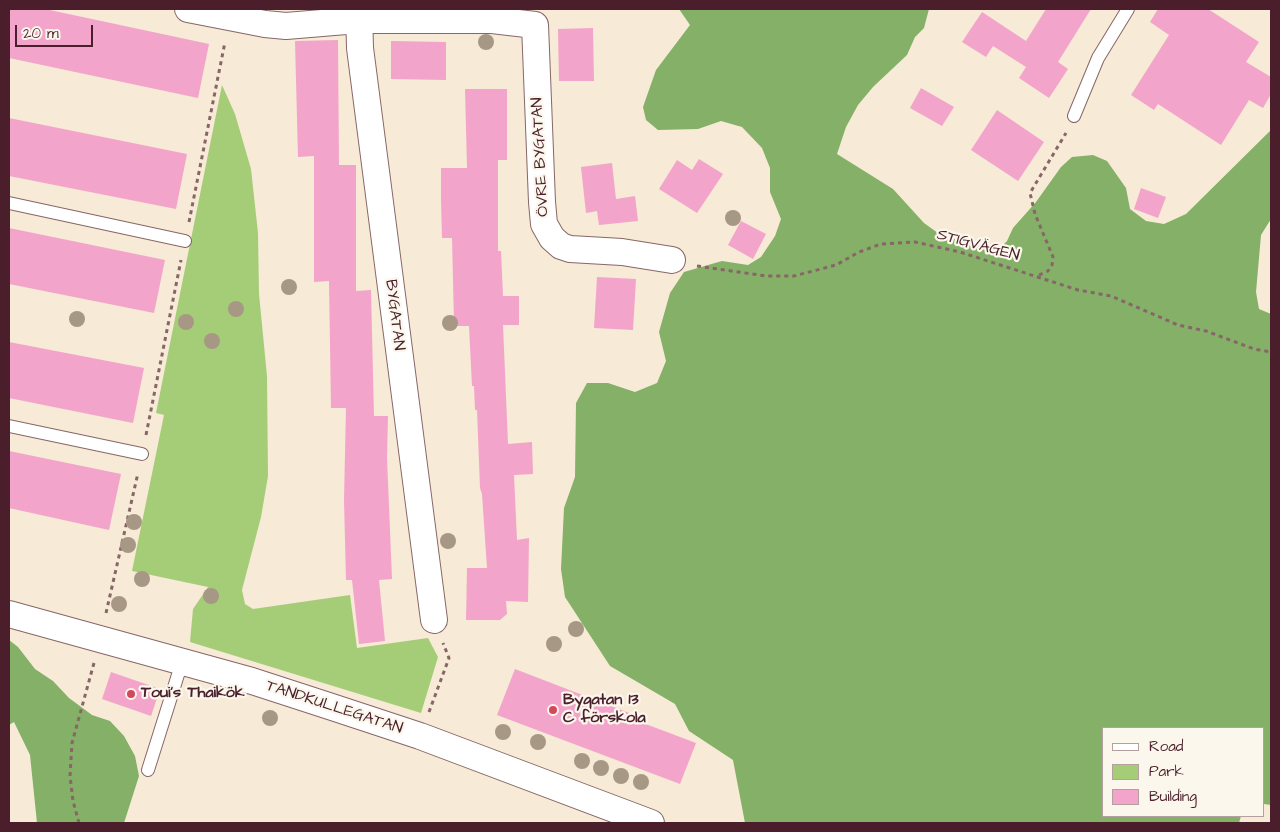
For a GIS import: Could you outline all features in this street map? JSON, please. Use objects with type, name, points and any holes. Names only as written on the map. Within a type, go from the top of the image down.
[{"type":"street","points":[[188,9],[230,18],[286,26],[359,14],[492,20],[536,17]]},
{"type":"street","name":"BYGATAN","points":[[359,14],[360,48],[434,620]]},
{"type":"street","name":"ÖVRE BYGATAN","points":[[536,17],[544,224],[552,238],[561,246],[570,249],[622,252],[672,260]]},
{"type":"street","name":"TANDKULLEGATAN","points":[[9,614],[252,681],[420,736],[652,823]]},
{"type":"lane","points":[[1074,116],[1098,58],[1128,9]]},
{"type":"lane","points":[[9,203],[185,241]]},
{"type":"lane","points":[[9,426],[142,454]]},
{"type":"lane","points":[[148,770],[182,662]]},
{"type":"path","points":[[79,823],[73,801],[70,776],[72,744],[100,639],[142,454],[230,18]]},
{"type":"path","points":[[1038,276],[1048,271],[1052,265],[1053,257],[1030,193],[1064,138],[1074,116]]},
{"type":"path","name":"STIGVÄGEN","points":[[672,260],[736,272],[794,276],[836,266],[859,252],[881,244],[915,242],[960,252],[1078,290],[1111,296],[1178,325],[1206,331],[1271,352]]},
{"type":"path","points":[[420,736],[449,658],[434,620]]},
{"type":"green space","points":[[679,9],[929,9],[924,28],[915,37],[907,55],[873,87],[858,105],[846,127],[837,154],[893,189],[924,223],[942,236],[999,249],[1007,241],[1013,228],[1036,202],[1061,167],[1072,157],[1093,155],[1107,161],[1126,188],[1130,209],[1146,221],[1164,224],[1186,214],[1271,130],[1271,219],[1261,235],[1256,292],[1259,309],[1271,314],[1271,805],[1265,804],[1265,727],[1102,727],[1102,817],[1241,817],[1239,823],[745,823],[733,760],[689,731],[675,704],[610,666],[565,597],[561,569],[564,508],[575,477],[576,403],[587,383],[608,383],[635,392],[657,383],[666,361],[659,332],[670,293],[684,272],[722,261],[748,265],[761,257],[775,236],[781,219],[770,192],[770,168],[762,148],[742,127],[721,121],[698,129],[658,130],[646,120],[643,107],[656,70],[690,25]]},
{"type":"green space","points":[[222,85],[235,114],[251,169],[258,233],[259,294],[267,376],[268,476],[261,517],[242,590],[245,604],[253,609],[350,595],[357,648],[428,638],[438,657],[421,713],[190,642],[193,609],[208,587],[132,571],[164,415],[156,413]]},
{"type":"green space","points":[[9,640],[18,647],[35,669],[53,681],[69,698],[92,715],[110,721],[124,736],[135,756],[139,776],[124,823],[37,823],[30,755],[14,722],[9,725]]},
{"type":"building","points":[[9,9],[45,9],[209,44],[198,98],[9,58]]},
{"type":"building","points":[[1046,9],[1091,9],[1058,62],[1068,69],[1049,98],[1019,78],[1026,67],[993,46],[986,57],[962,42],[982,12],[1026,41]]},
{"type":"building","points":[[1158,9],[1208,9],[1259,42],[1246,62],[1271,77],[1271,94],[1263,108],[1249,100],[1221,145],[1158,104],[1154,110],[1131,95],[1169,35],[1150,22]]},
{"type":"building","points":[[593,28],[594,81],[559,81],[558,29]]},
{"type":"building","points":[[338,40],[339,165],[356,165],[356,291],[371,290],[374,416],[388,416],[387,458],[392,579],[379,580],[385,641],[359,644],[352,580],[346,580],[344,500],[346,408],[331,408],[329,281],[314,282],[314,156],[298,157],[295,41]]},
{"type":"building","points":[[391,41],[446,42],[446,80],[391,79]]},
{"type":"building","points":[[921,88],[954,107],[942,126],[910,108]]},
{"type":"building","points":[[465,89],[507,89],[507,160],[498,160],[498,251],[501,251],[503,296],[519,296],[519,325],[503,325],[508,444],[532,442],[533,474],[514,475],[517,540],[529,538],[528,602],[506,601],[507,614],[500,620],[466,620],[467,568],[487,568],[480,488],[477,410],[475,410],[474,386],[472,386],[469,326],[456,326],[454,323],[452,238],[442,238],[441,200],[441,168],[467,168]]},
{"type":"building","points":[[997,110],[1044,142],[1018,181],[971,150]]},
{"type":"building","points":[[9,118],[187,154],[176,209],[9,176]]},
{"type":"building","points":[[699,159],[723,174],[697,213],[659,189],[677,160],[692,170]]},
{"type":"building","points":[[612,163],[616,199],[635,196],[638,221],[599,225],[597,211],[586,213],[581,167]]},
{"type":"building","points":[[1141,188],[1166,197],[1158,218],[1134,209]]},
{"type":"building","points":[[741,221],[766,234],[753,259],[728,245]]},
{"type":"building","points":[[9,228],[165,260],[154,313],[9,284]]},
{"type":"building","points":[[597,277],[636,279],[633,330],[594,328]]},
{"type":"building","points":[[9,342],[144,368],[133,423],[9,398]]},
{"type":"building","points":[[9,451],[121,474],[109,530],[9,508]]},
{"type":"building","points":[[515,669],[637,716],[635,720],[696,743],[680,784],[497,715]]},
{"type":"building","name":"Toui's Thaikök","points":[[111,672],[160,689],[151,716],[102,699]]},
{"type":"place","name":"Toui's Thaikök","points":[[131,694]]},
{"type":"place","name":"Bygatan 13 C förskola","points":[[553,710]]}]
